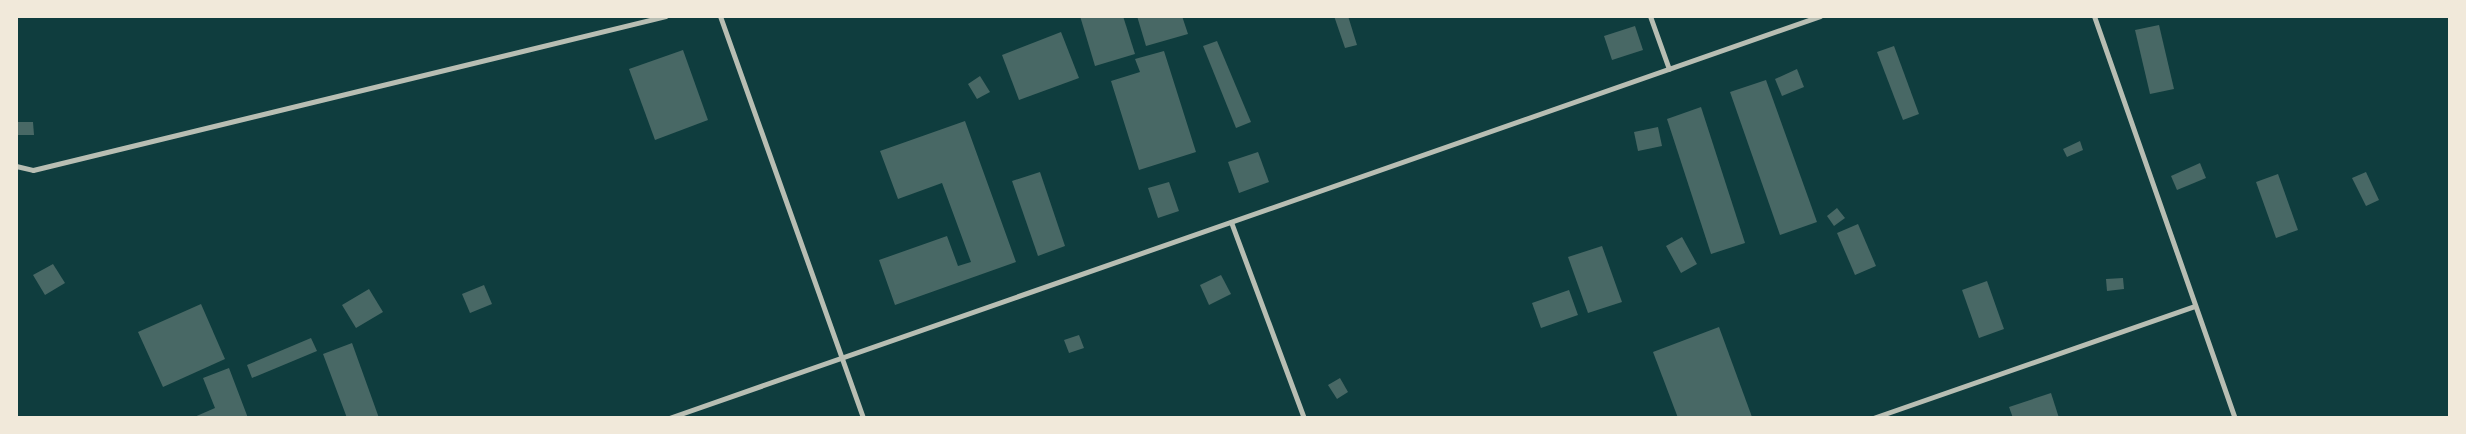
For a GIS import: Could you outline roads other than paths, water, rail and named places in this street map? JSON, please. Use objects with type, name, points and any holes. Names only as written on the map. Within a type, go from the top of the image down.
[{"type":"street","points":[[16,166],[33,170],[666,16]]},
{"type":"street","points":[[720,16],[863,418]]},
{"type":"street","points":[[1650,16],[1669,69]]},
{"type":"street","points":[[669,418],[1820,16]]},
{"type":"street","points":[[2094,16],[2235,418]]},
{"type":"street","points":[[1231,222],[1304,418]]},
{"type":"street","points":[[1873,418],[2195,306]]}]
